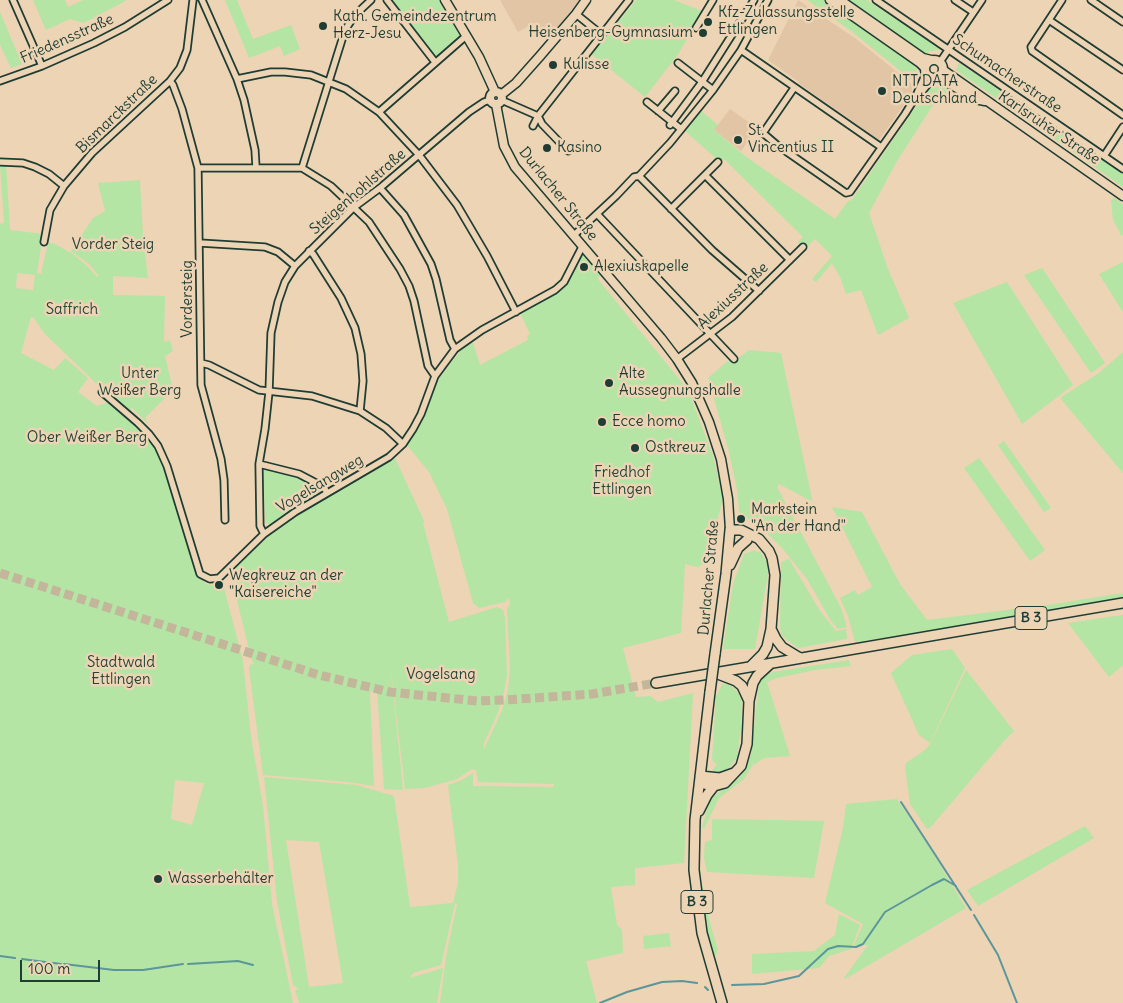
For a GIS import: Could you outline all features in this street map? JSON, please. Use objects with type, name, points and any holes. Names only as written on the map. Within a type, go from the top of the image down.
[{"type":"main road","points":[[445,0],[501,96]]},
{"type":"main road","points":[[493,102],[490,96],[501,96],[522,76],[586,0]]},
{"type":"main road","points":[[830,0],[920,62],[926,71]]},
{"type":"main road","points":[[840,0],[923,58],[940,62],[939,75]]},
{"type":"main road","points":[[926,71],[926,64],[931,60]]},
{"type":"main road","name":"Karlsruher Straße","points":[[926,71],[939,75],[975,99],[985,101],[1123,196]]},
{"type":"main road","name":"Durlacher Straße","points":[[493,102],[504,146],[510,160],[678,359],[692,383],[717,444],[725,476],[730,534],[695,820],[693,851],[695,890],[707,951],[722,1003]]},
{"type":"main road","points":[[730,534],[747,532],[759,539],[769,551],[775,575],[768,647],[749,667]]},
{"type":"main road","points":[[730,534],[764,545]]},
{"type":"main road","points":[[726,574],[738,548],[747,540]]},
{"type":"main road","name":"B 3","points":[[770,664],[1123,604]]},
{"type":"main road","points":[[771,629],[782,647],[800,658]]},
{"type":"main road","points":[[656,683],[770,664]]},
{"type":"main road","points":[[695,820],[707,795],[714,786],[725,783],[736,772],[744,759],[749,701],[753,683],[757,676],[770,664]]},
{"type":"main road","points":[[713,673],[736,681],[742,686],[749,701]]},
{"type":"main road","points":[[700,780],[720,778],[736,772]]},
{"type":"main road","points":[[700,780],[714,786]]},
{"type":"street","points":[[13,0],[42,66]]},
{"type":"street","name":"Friedensstraße","points":[[0,81],[42,66],[117,31],[168,0]]},
{"type":"street","name":"Bismarckstraße","points":[[44,242],[50,210],[64,186],[92,153],[170,81],[180,68],[184,59],[194,0]]},
{"type":"street","points":[[202,0],[237,79],[249,120],[256,167]]},
{"type":"street","points":[[302,168],[345,30],[355,14],[371,0]]},
{"type":"street","points":[[386,0],[435,62]]},
{"type":"street","points":[[533,126],[538,116],[629,0]]},
{"type":"street","points":[[696,28],[713,0]]},
{"type":"street","points":[[573,236],[634,177],[639,176],[681,129],[713,90],[741,50],[767,2],[755,0],[702,82],[671,123]]},
{"type":"street","name":"Schumacherstraße","points":[[876,0],[1123,169]]},
{"type":"street","points":[[955,0],[973,12]]},
{"type":"street","points":[[940,62],[982,0]]},
{"type":"street","points":[[1062,0],[1031,47],[1032,52],[1123,114]]},
{"type":"street","points":[[1091,0],[1123,22]]},
{"type":"street","points":[[576,14],[602,35]]},
{"type":"street","points":[[1049,20],[1123,70]]},
{"type":"street","points":[[379,112],[466,36]]},
{"type":"street","points":[[741,50],[881,147]]},
{"type":"street","points":[[678,63],[713,90]]},
{"type":"street","points":[[794,88],[764,133],[846,193],[850,192],[915,98],[926,71]]},
{"type":"street","points":[[237,79],[271,72],[311,75],[346,89],[379,112],[419,155],[457,205],[487,256],[516,312]]},
{"type":"street","points":[[915,98],[939,75]]},
{"type":"street","name":"Vordersteig","points":[[170,81],[182,109],[198,168],[201,385],[224,480],[225,520]]},
{"type":"street","points":[[658,111],[675,91]]},
{"type":"street","points":[[501,96],[538,116],[542,124],[568,151]]},
{"type":"street","name":"Steigenhohlstraße","points":[[264,534],[260,526],[259,464],[269,392],[271,333],[283,289],[295,266],[354,208],[470,112],[484,102],[493,102]]},
{"type":"street","points":[[647,102],[671,123],[681,129]]},
{"type":"street","points":[[1104,156],[1123,127]]},
{"type":"street","points":[[0,162],[23,163],[35,166],[64,186]]},
{"type":"street","points":[[671,209],[718,162]]},
{"type":"street","points":[[198,168],[302,168],[331,186],[369,222],[400,269],[414,301],[428,366],[435,376]]},
{"type":"street","points":[[705,174],[790,260]]},
{"type":"street","points":[[639,176],[712,250],[759,291]]},
{"type":"street","points":[[380,188],[404,215],[431,264],[450,340],[455,348]]},
{"type":"street","points":[[597,214],[734,359]]},
{"type":"street","points":[[200,243],[265,247],[278,252],[295,266]]},
{"type":"street","name":"Vogelsangweg","points":[[102,392],[150,434],[163,455],[200,574],[210,579],[220,578],[264,534],[295,512],[372,468],[403,444],[422,414],[435,376],[455,348],[482,330],[555,290],[564,282],[582,247]]},
{"type":"street","name":"Alexiusstraße","points":[[678,359],[712,334],[803,248]]},
{"type":"street","points":[[309,251],[313,254],[340,298],[355,328],[361,354],[363,381],[360,411]]},
{"type":"street","points":[[201,363],[209,365],[259,390],[312,396],[360,411],[386,428],[403,444]]},
{"type":"street","points":[[259,464],[299,474],[318,484],[327,493]]},
{"type":"shaded area","points":[[500,0],[579,0],[553,35],[534,23],[518,32]]},
{"type":"shaded area","points":[[798,0],[855,38],[912,84],[912,94],[879,140],[768,60]]},
{"type":"shaded area","name":"St. Vincentius II","points":[[730,109],[757,128],[741,151],[714,130]]},
{"type":"green space","points":[[33,0],[65,0],[68,7],[83,0],[127,0],[84,23],[70,19],[46,30]]},
{"type":"green space","points":[[225,0],[237,0],[253,39],[291,25],[300,49],[284,56],[280,46],[249,58]]},
{"type":"green space","points":[[392,0],[439,0],[461,37],[436,58]]},
{"type":"green space","points":[[636,0],[674,0],[702,11],[703,14],[676,57],[645,97],[590,53],[617,17],[621,19]]},
{"type":"green space","points":[[807,0],[827,0],[917,63],[916,75],[919,79],[917,83],[851,31]]},
{"type":"green space","points":[[844,0],[867,0],[938,47],[939,50],[930,51],[924,55]]},
{"type":"green space","points":[[0,12],[22,64],[11,68],[0,45]]},
{"type":"green space","points":[[959,63],[1123,173],[1123,187],[956,70]]},
{"type":"green space","points":[[942,86],[949,91],[935,102],[897,161],[869,213],[888,269],[909,318],[878,335],[861,290],[846,294],[840,277],[832,263],[816,282],[812,279],[832,256],[815,239],[807,247],[804,244],[801,246],[798,242],[803,237],[724,159],[720,162],[685,131],[701,111],[718,125],[714,130],[745,156],[835,219],[849,200],[851,201],[929,88]]},
{"type":"green space","name":"Stadtwald Ettlingen","points":[[0,164],[6,164],[10,230],[43,234],[37,273],[41,274],[48,243],[53,243],[73,254],[98,278],[98,275],[89,264],[71,251],[93,218],[105,211],[98,183],[140,180],[143,236],[148,278],[113,276],[113,295],[165,296],[164,342],[170,340],[173,351],[165,356],[173,390],[145,418],[149,425],[132,408],[129,411],[101,388],[44,333],[34,318],[31,317],[21,353],[54,370],[65,358],[88,378],[78,392],[97,406],[109,402],[155,444],[163,462],[194,567],[206,584],[220,586],[223,584],[243,661],[251,737],[263,806],[272,904],[293,1003],[0,1003],[0,224],[4,223]],"holes":[[[17,273],[35,275],[33,290],[16,288]],[[175,780],[204,783],[192,825],[171,819]]]},
{"type":"green space","points":[[1114,198],[1123,204],[1123,235],[1121,235],[1113,220],[1111,200]]},
{"type":"green space","points":[[581,254],[585,255],[602,274],[597,278],[688,390],[713,456],[723,500],[705,563],[698,567],[685,564],[681,633],[623,648],[636,697],[650,696],[658,702],[693,693],[684,863],[635,868],[635,885],[611,887],[617,925],[622,930],[623,953],[586,961],[597,1003],[440,1003],[446,957],[457,904],[455,903],[441,965],[413,973],[410,978],[443,968],[437,1003],[299,1003],[295,990],[299,989],[293,985],[277,901],[264,777],[356,785],[394,796],[410,907],[453,903],[458,883],[458,865],[448,785],[462,780],[473,773],[473,786],[554,787],[554,784],[478,782],[476,770],[472,769],[457,779],[425,788],[405,789],[390,660],[403,790],[384,789],[377,691],[370,692],[374,786],[263,775],[249,669],[250,665],[254,664],[234,588],[237,575],[236,567],[283,523],[378,468],[394,456],[424,521],[449,622],[497,607],[503,610],[505,618],[507,675],[498,713],[483,745],[484,749],[502,710],[508,690],[510,669],[507,608],[510,604],[509,598],[505,602],[479,608],[473,603],[447,509],[429,472],[406,444],[422,422],[438,380],[461,350],[472,340],[480,365],[528,340],[527,336],[530,334],[520,313],[565,287],[574,273]],"holes":[[[286,840],[319,842],[343,983],[309,987]]]},
{"type":"green space","points":[[1123,262],[1123,312],[1099,274]]},
{"type":"green space","points":[[1042,268],[1105,363],[1091,373],[1024,275]]},
{"type":"green space","points":[[1007,282],[1073,385],[1022,424],[953,303]]},
{"type":"green space","points":[[749,350],[781,353],[812,499],[811,501],[779,484],[777,487],[841,608],[847,627],[838,629],[831,621],[807,579],[783,549],[766,532],[739,512],[737,489],[728,448],[708,378],[729,360],[733,362]]},
{"type":"green space","points":[[1123,352],[1123,473],[1060,398],[1099,373]]},
{"type":"green space","points":[[1004,441],[1051,508],[1044,512],[998,445]]},
{"type":"green space","points":[[979,458],[1045,550],[1030,561],[964,468]]},
{"type":"green space","points":[[263,469],[298,478],[322,491],[270,525],[265,522]]},
{"type":"green space","points":[[832,507],[862,512],[900,584],[927,620],[1048,605],[1123,593],[1123,599],[928,632],[855,642],[848,616],[840,598],[855,590],[858,595],[872,587]]},
{"type":"green space","points":[[755,550],[758,553],[760,551],[767,563],[768,574],[755,649],[723,649],[733,584],[744,554]]},
{"type":"green space","points":[[789,559],[820,611],[836,631],[846,629],[847,639],[798,648],[782,636],[780,628],[781,562]]},
{"type":"green space","points":[[1123,615],[1123,665],[1109,677],[1068,623]]},
{"type":"green space","points":[[952,649],[965,668],[930,743],[919,735],[891,673],[912,655]]},
{"type":"green space","points":[[849,660],[851,666],[815,670],[767,682],[790,756],[765,758],[755,765],[754,763],[744,779],[719,798],[704,829],[702,827],[709,803],[714,796],[739,778],[746,769],[751,754],[759,684],[763,677],[772,672]]},
{"type":"green space","points":[[966,670],[1014,731],[930,828],[927,829],[910,804],[905,766],[906,763],[925,750],[930,744]]},
{"type":"green space","points":[[723,683],[732,686],[742,698],[741,729],[737,757],[730,767],[722,773],[716,773],[712,770],[717,765],[712,760],[716,696]]},
{"type":"green space","points":[[897,799],[966,908],[845,979],[868,945],[854,945],[863,924],[825,903],[843,828],[846,804]]},
{"type":"green space","points":[[712,819],[824,821],[814,878],[707,872],[704,858],[705,842],[712,840]]},
{"type":"green space","points":[[1085,826],[1094,838],[978,906],[967,890]]},
{"type":"green space","points":[[698,856],[704,895],[718,950],[713,957],[706,932],[697,877]]},
{"type":"green space","points":[[839,914],[860,925],[851,949],[829,956],[819,968],[752,974],[752,954],[814,951],[835,935]]},
{"type":"green space","points":[[669,933],[671,946],[644,949],[643,936]]},
{"type":"waterway","points":[[901,802],[971,910]]},
{"type":"waterway","points":[[732,985],[764,984],[799,976],[828,949],[838,946],[856,947],[863,944],[885,912],[932,885],[944,879],[956,886]]},
{"type":"waterway","points":[[974,915],[998,955],[1017,1003]]},
{"type":"waterway","points":[[0,956],[15,958]]},
{"type":"waterway","points":[[22,959],[61,964]]},
{"type":"waterway","points":[[188,964],[238,961],[253,965]]},
{"type":"waterway","points":[[64,964],[114,970],[143,970],[183,964]]},
{"type":"waterway","points":[[600,1003],[627,992],[662,982],[682,981],[697,983]]},
{"type":"waterway","points":[[705,987],[708,990]]},
{"type":"tunnel","points":[[0,573],[319,675],[390,692],[477,701],[592,694],[656,683]]},
{"type":"place","name":"Kfz-Zulassungsstelle Ettlingen","points":[[708,22]]},
{"type":"place","name":"Kath. Gemeindezentrum Herz-Jesu","points":[[323,26]]},
{"type":"place","name":"Heisenberg-Gymnasium","points":[[703,33]]},
{"type":"place","name":"Kulisse","points":[[553,65]]},
{"type":"place","name":"NTT DATA Deutschland","points":[[882,91]]},
{"type":"place","name":"St. Vincentius II","points":[[738,140]]},
{"type":"place","name":"Kasino","points":[[547,148]]},
{"type":"place","name":"Alexiuskapelle","points":[[584,267]]},
{"type":"place","name":"Alte Aussegnungshalle","points":[[609,383]]},
{"type":"place","name":"Ecce homo","points":[[602,422]]},
{"type":"place","name":"Ostkreuz","points":[[635,448]]},
{"type":"place","name":"Markstein \"An der Hand\"","points":[[741,519]]},
{"type":"place","name":"Wegkreuz an der \"Kaisereiche\"","points":[[219,585]]},
{"type":"place","name":"Wasserbehälter","points":[[158,879]]},
{"type":"park label","name":"Vorder Steig","points":[[113,245]]},
{"type":"park label","name":"Saffrich","points":[[72,310]]},
{"type":"park label","name":"Unter Weißer Berg","points":[[140,382]]},
{"type":"park label","name":"Ober Weißer Berg","points":[[87,438]]},
{"type":"park label","name":"Friedhof Ettlingen","points":[[622,482]]},
{"type":"park label","name":"Vogelsang","points":[[441,675]]}]
